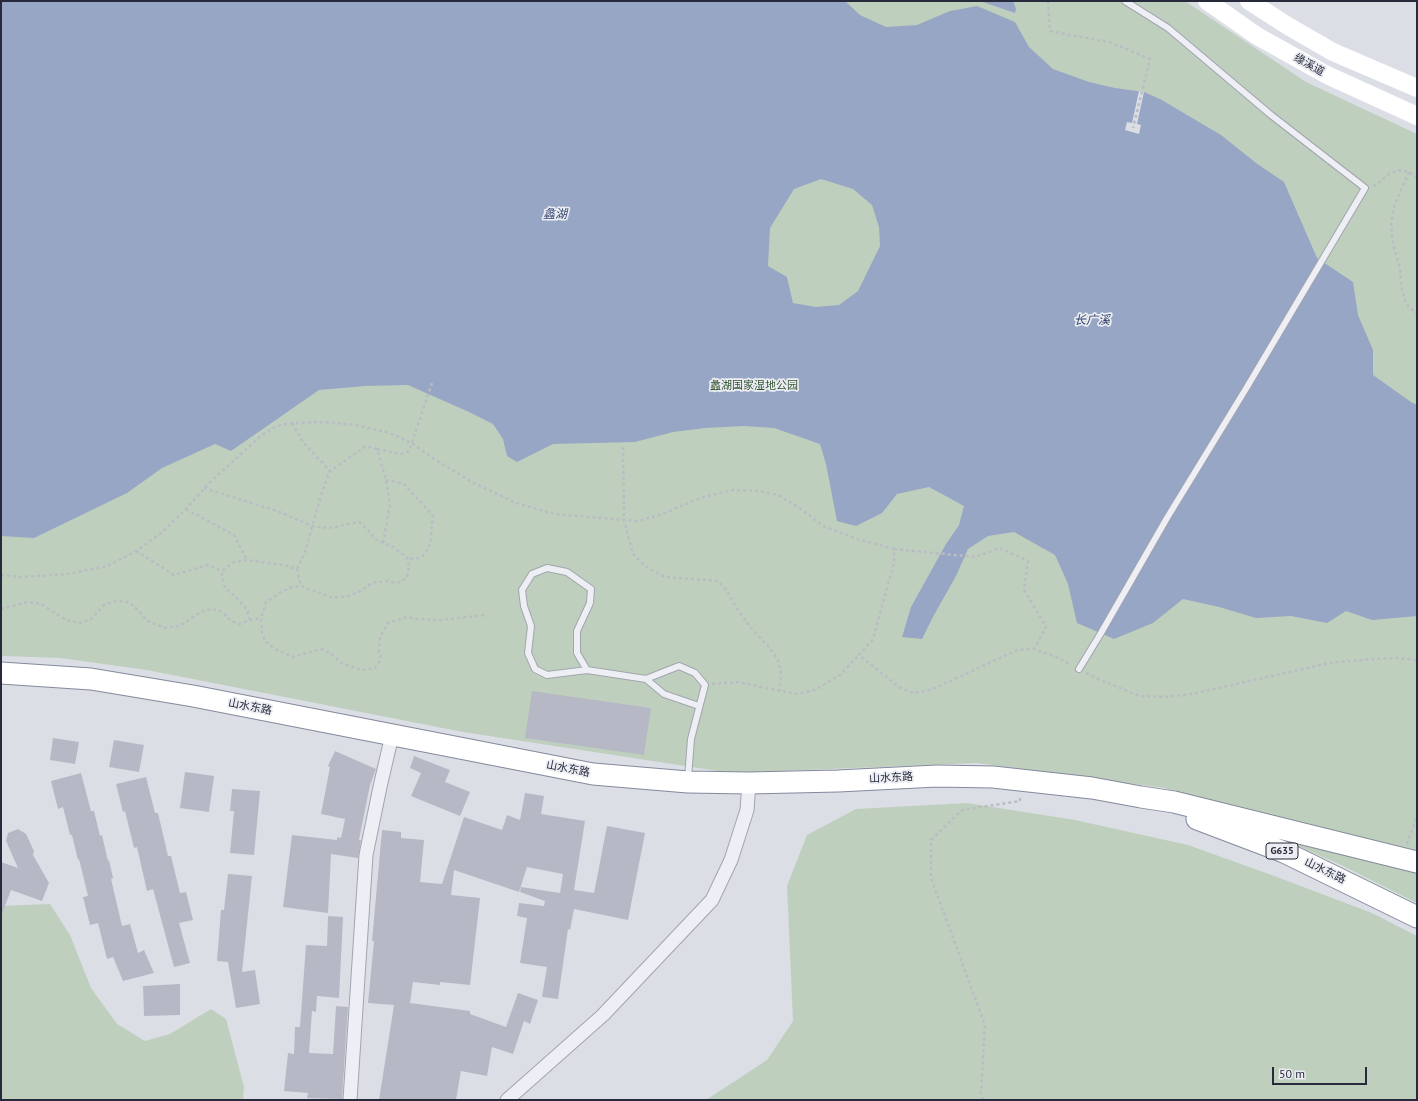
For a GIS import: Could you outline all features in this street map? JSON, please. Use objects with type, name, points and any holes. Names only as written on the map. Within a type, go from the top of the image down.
[{"type":"highway","name":"山水东路","points":[[1,673],[91,679],[193,696],[593,774],[688,782],[749,783],[838,781],[937,776],[993,777],[1092,788],[1174,802],[1410,860]]},
{"type":"highway","name":"山水东路","points":[[1141,797],[1284,852],[1417,917]]},
{"type":"main road","name":"缘溪道","points":[[1207,1],[1257,36],[1327,75],[1417,116]]},
{"type":"main road","points":[[1249,1],[1333,52],[1417,88]]},
{"type":"street","points":[[350,1100],[366,855],[392,735]]},
{"type":"street","points":[[507,1100],[603,1015],[712,900],[731,860],[747,810],[749,783]]},
{"type":"lane","points":[[1079,669],[1365,188],[1272,115],[1168,28],[1125,1]]},
{"type":"lane","points":[[587,670],[577,653],[577,631],[590,603],[591,589],[567,572],[547,568],[532,574],[522,590],[524,606],[531,626],[528,653],[535,668],[547,675],[587,670],[646,679],[679,666],[696,673],[705,685],[691,739],[688,782]]},
{"type":"lane","points":[[646,679],[664,694],[699,706]]},
{"type":"path","points":[[1048,1],[1050,31],[1112,43],[1150,59],[1133,128]]},
{"type":"path","points":[[1365,188],[1376,185],[1389,174],[1399,170],[1409,172],[1417,177]]},
{"type":"path","points":[[1409,172],[1395,204],[1391,223],[1393,244],[1400,268],[1401,285],[1406,304],[1417,314]]},
{"type":"path","points":[[301,586],[296,569],[305,552],[322,492],[330,471],[366,446],[401,454],[409,451],[432,383]]},
{"type":"path","points":[[1,574],[22,577],[68,574],[107,566],[136,551],[160,534],[186,509],[204,488],[262,435],[277,426],[292,423],[324,422],[355,425],[390,433],[412,443],[431,457],[474,483],[516,503],[554,514],[638,521],[660,515],[700,498],[733,490],[759,491],[778,495],[802,510],[822,526],[857,539],[894,549],[975,557],[1000,548],[1028,561],[1024,590],[1046,627],[1034,649]]},
{"type":"path","points":[[292,423],[303,442],[330,471]]},
{"type":"path","points":[[623,447],[624,520],[634,554],[645,566],[665,577],[718,581],[727,591],[737,609],[751,628],[769,647],[778,660],[781,674],[780,692]]},
{"type":"path","points":[[377,449],[386,480],[390,504],[383,543]]},
{"type":"path","points":[[386,480],[404,484],[433,516],[430,544],[425,554],[419,558],[408,560]]},
{"type":"path","points":[[204,488],[280,512],[312,526],[329,528],[359,522],[375,539],[395,548],[408,560],[409,567],[407,578],[397,583],[385,581],[372,583],[349,596],[333,598],[301,586],[292,587],[266,602],[261,618],[265,641],[275,649],[293,657],[321,649],[330,653],[343,664],[362,670],[375,668],[381,659],[379,650],[380,637],[388,623],[407,617],[439,620],[486,615]]},
{"type":"path","points":[[186,509],[234,535],[247,560]]},
{"type":"path","points":[[705,685],[738,682],[780,692],[796,694],[815,690],[840,675],[873,639],[894,563],[894,549]]},
{"type":"path","points":[[136,551],[174,575],[208,565],[222,571]]},
{"type":"path","points":[[222,571],[234,562],[247,560],[284,565],[296,569]]},
{"type":"path","points":[[222,571],[225,588],[237,598],[247,610],[250,620]]},
{"type":"path","points":[[1,609],[28,602],[41,604],[66,620],[81,623],[91,619],[104,605],[115,601],[128,602],[138,610],[146,620],[164,628],[179,626],[203,611],[212,610],[223,612],[231,621],[240,624],[261,618]]},
{"type":"path","points":[[859,656],[899,687],[913,693],[931,690],[1017,650],[1034,649],[1059,658],[1100,680],[1140,696],[1163,697],[1192,694],[1329,663],[1372,658],[1417,660]]},
{"type":"path","points":[[983,1100],[981,1094],[985,1025],[931,878],[931,840],[962,810],[1020,801],[1021,779]]},
{"type":"path","points":[[1410,860],[1417,816]]},
{"type":"green space","name":"蠡湖国家湿地公园","points":[[1,1],[1185,1],[1306,82],[1417,134],[1417,903],[1339,864],[1165,788],[977,763],[731,773],[463,732],[147,670],[60,658],[1,656]]},
{"type":"green space","points":[[967,803],[1075,820],[1188,845],[1372,913],[1417,936],[1417,1100],[706,1100],[767,1060],[793,1021],[787,886],[807,835],[856,809]]},
{"type":"green space","points":[[50,904],[70,935],[91,988],[117,1024],[145,1041],[170,1034],[211,1009],[226,1019],[244,1087],[243,1100],[1,1100],[1,906]]},
{"type":"water","points":[[1,1],[845,1],[860,15],[886,27],[917,25],[950,11],[977,6],[1015,22],[1029,47],[1053,69],[1089,82],[1115,88],[1144,92],[1160,99],[1221,135],[1256,163],[1284,182],[1317,258],[1353,282],[1358,315],[1373,350],[1373,375],[1417,405],[1417,616],[1372,620],[1346,611],[1327,623],[1291,616],[1256,618],[1219,607],[1183,599],[1153,623],[1114,639],[1077,623],[1068,584],[1055,555],[1014,532],[988,536],[968,549],[956,576],[922,639],[902,637],[911,607],[946,544],[959,525],[964,506],[929,487],[897,494],[882,513],[856,526],[837,521],[826,464],[820,444],[774,428],[744,426],[705,428],[673,432],[635,442],[553,444],[517,462],[507,456],[503,439],[493,424],[408,385],[365,386],[319,390],[231,451],[215,444],[162,468],[127,493],[34,538],[1,536]],"holes":[[[821,179],[853,189],[872,205],[879,227],[880,246],[858,291],[839,305],[816,307],[793,303],[787,277],[768,266],[770,228],[794,189]]]},
{"type":"water","points":[[980,1],[1013,1],[1016,9],[1015,13]]},
{"type":"pier","points":[[1139,91],[1144,92],[1137,124],[1141,125],[1139,134],[1125,130],[1127,122],[1132,123]]},
{"type":"building","points":[[532,691],[651,708],[644,755],[525,738]]},
{"type":"building","points":[[53,738],[79,742],[75,764],[50,760]]},
{"type":"building","points":[[114,740],[144,745],[139,772],[109,767]]},
{"type":"building","points":[[335,751],[376,769],[370,785],[359,840],[361,840],[358,858],[331,854],[328,913],[283,907],[292,835],[337,840],[337,837],[341,838],[345,819],[321,814],[330,767],[328,766]]},
{"type":"building","points":[[414,756],[450,770],[445,782],[470,792],[460,816],[411,796],[421,773],[410,768]]},
{"type":"building","points":[[185,772],[214,776],[209,812],[180,808]]},
{"type":"building","points":[[81,773],[91,811],[94,811],[100,836],[102,835],[108,861],[109,860],[113,878],[111,879],[122,926],[130,924],[138,953],[144,950],[154,973],[123,981],[113,957],[107,959],[98,923],[90,925],[83,897],[88,896],[79,859],[78,860],[72,835],[70,835],[63,807],[58,809],[51,781]]},
{"type":"building","points":[[146,777],[155,813],[158,813],[168,856],[171,856],[180,893],[186,892],[193,920],[179,923],[190,963],[174,967],[153,889],[147,891],[137,847],[134,848],[125,811],[123,812],[116,784]]},
{"type":"building","points":[[232,789],[260,791],[254,855],[230,853],[234,811],[230,811]]},
{"type":"building","points":[[525,793],[544,796],[541,814],[585,821],[574,890],[594,893],[607,826],[645,833],[628,920],[574,909],[570,930],[568,929],[558,999],[542,997],[547,967],[520,963],[527,918],[517,916],[519,903],[544,906],[545,901],[520,892],[521,887],[560,893],[563,874],[527,867],[519,892],[454,870],[451,895],[480,898],[470,985],[440,982],[440,985],[413,982],[410,1003],[470,1011],[470,1014],[506,1027],[518,993],[538,1000],[530,1024],[524,1021],[513,1054],[492,1047],[487,1076],[461,1071],[456,1100],[379,1100],[394,1005],[368,1003],[382,830],[401,832],[401,838],[424,840],[420,882],[442,884],[464,817],[502,830],[507,815],[520,820]]},
{"type":"building","points":[[18,829],[26,834],[34,851],[33,855],[49,883],[42,901],[11,890],[2,914],[1,862],[18,868],[6,841],[8,833]]},
{"type":"building","points":[[228,874],[252,876],[242,972],[255,970],[260,1004],[236,1008],[228,962],[217,961],[221,910],[224,910]]},
{"type":"building","points":[[328,916],[343,917],[339,998],[317,996],[316,1012],[312,1011],[309,1053],[333,1054],[336,1006],[348,1007],[342,1099],[307,1098],[308,1093],[284,1091],[288,1053],[294,1054],[295,1027],[300,1027],[306,945],[327,946]]},
{"type":"building","points":[[180,984],[180,1015],[144,1016],[143,986]]},
{"type":"water label","name":"蠡湖","points":[[555,215]]},
{"type":"water label","name":"长广溪","points":[[1092,321]]}]
